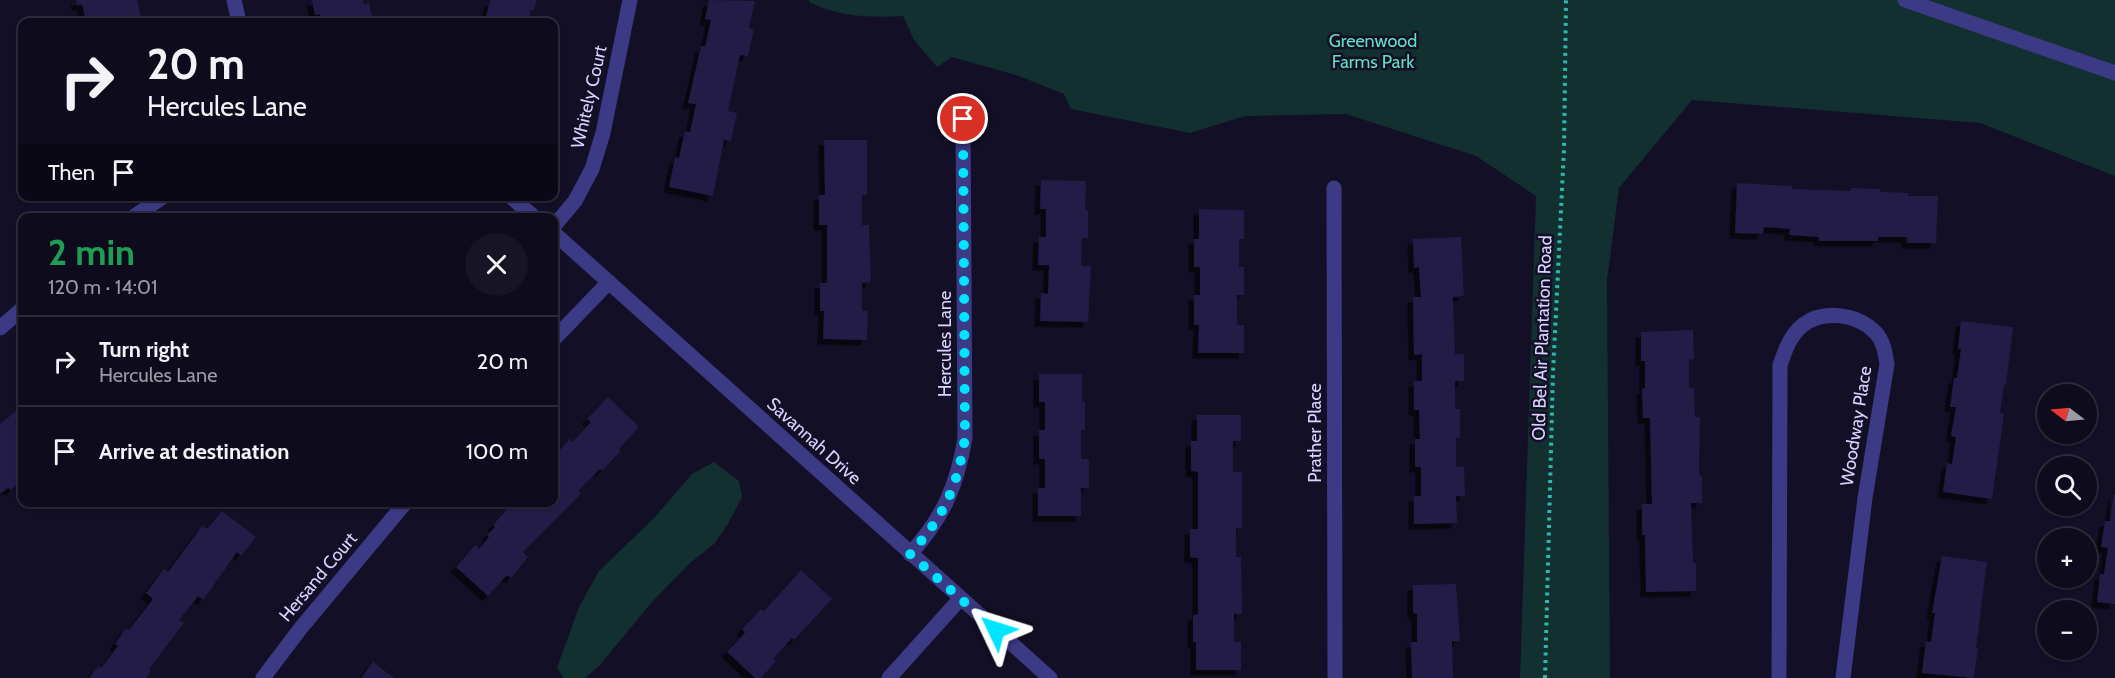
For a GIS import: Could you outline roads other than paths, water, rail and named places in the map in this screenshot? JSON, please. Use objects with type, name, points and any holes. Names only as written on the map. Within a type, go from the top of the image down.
[{"type":"street","points":[[234,0],[238,18]]},
{"type":"street","name":"Whitely Court","points":[[558,221],[574,201],[592,169],[603,133],[630,0]]},
{"type":"street","points":[[1905,0],[2115,74]]},
{"type":"street","name":"Hercules Lane","points":[[910,554],[930,531],[949,500],[960,467],[965,438],[963,119]]},
{"type":"street","name":"Prather Place","points":[[1334,188],[1335,678]]},
{"type":"street","points":[[139,213],[157,201]]},
{"type":"street","points":[[516,201],[529,213]]},
{"type":"street","name":"Savannah Drive","points":[[558,237],[1050,678]]},
{"type":"street","points":[[558,335],[609,282]]},
{"type":"street","points":[[0,328],[18,312]]},
{"type":"street","name":"Woodway Place","points":[[1779,678],[1780,365],[1787,344],[1801,326],[1816,316],[1838,316],[1858,320],[1876,333],[1883,346],[1887,364],[1865,498],[1843,678]]},
{"type":"street","name":"Hersand Court","points":[[263,678],[300,629],[402,507]]},
{"type":"street","points":[[889,678],[960,598]]},
{"type":"park label","name":"Greenwood Farms Park","points":[[1373,51]]}]
